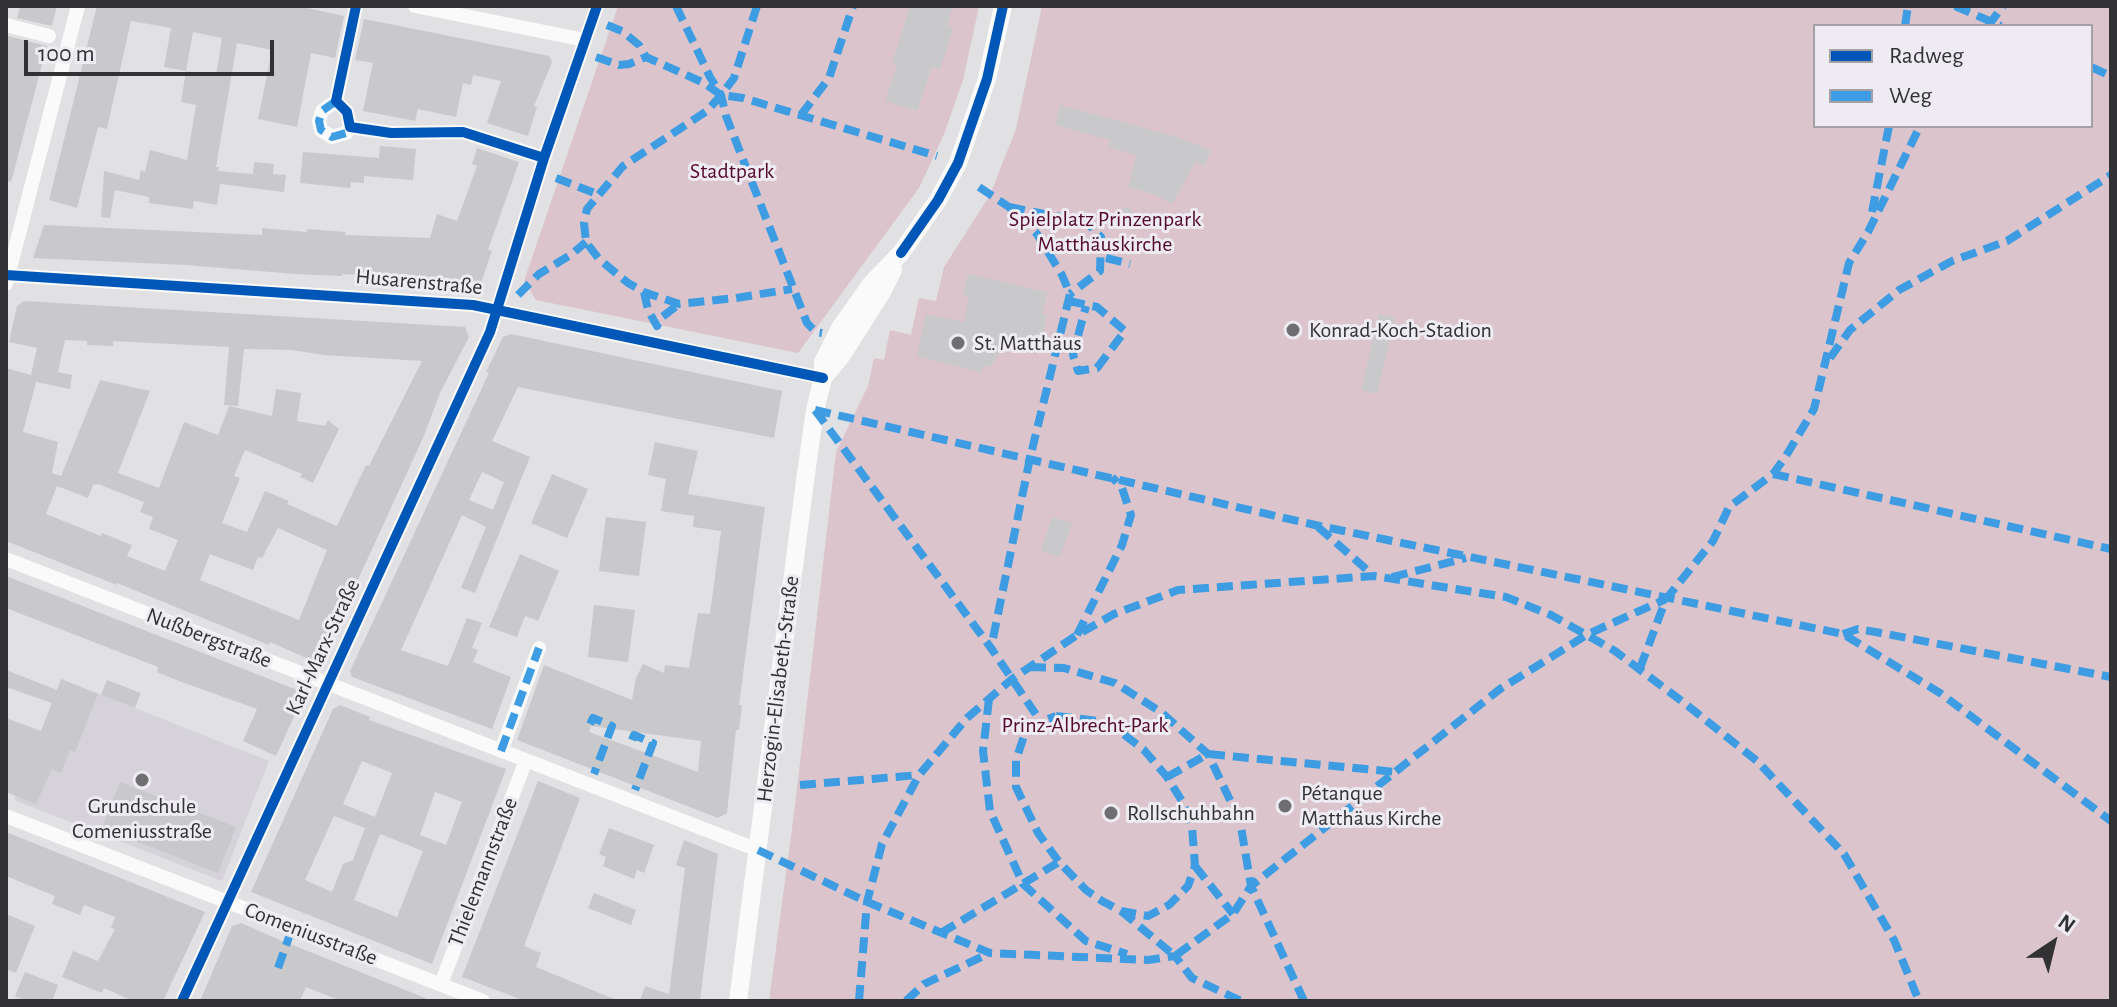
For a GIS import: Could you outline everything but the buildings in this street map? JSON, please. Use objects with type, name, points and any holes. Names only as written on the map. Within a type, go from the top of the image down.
[{"type":"street","points":[[7,278],[78,6]]},
{"type":"street","points":[[336,101],[347,112],[350,127],[346,133],[332,137],[321,130],[319,121],[322,111],[336,101],[356,6]]},
{"type":"street","points":[[415,6],[585,40]]},
{"type":"street","name":"Karl-Marx-Straße","points":[[182,1001],[490,332],[544,158],[597,6]]},
{"type":"street","name":"Herzogin-Elisabeth-Straße","points":[[738,1001],[805,481],[823,378],[834,367],[882,292],[901,253],[938,200],[958,163],[987,79],[1003,6]]},
{"type":"street","points":[[6,25],[49,36]]},
{"type":"street","points":[[350,127],[391,133],[463,132],[544,158]]},
{"type":"street","name":"Husarenstraße","points":[[7,278],[473,305],[823,378]]},
{"type":"street","name":"Nußbergstraße","points":[[6,559],[758,850]]},
{"type":"street","points":[[501,751],[539,648]]},
{"type":"street","name":"Thielemannstraße","points":[[441,984],[526,760]]},
{"type":"street","name":"Comeniusstraße","points":[[6,816],[483,1001]]},
{"type":"shaded area","name":"Grundschule Comeniusstraße","points":[[61,679],[269,761],[222,881],[14,800]]},
{"type":"green space","name":"Stadtpark","points":[[618,6],[979,6],[963,80],[944,134],[919,188],[798,353],[536,300],[524,281]]},
{"type":"green space","name":"Prinz-Albrecht-Park","points":[[1042,6],[2111,6],[2111,1001],[769,1001],[836,452],[868,386],[874,358],[884,360],[890,330],[911,335],[919,298],[936,301],[944,267],[990,195],[1016,129]]},
{"type":"marked path","points":[[676,6],[721,95],[726,116],[807,323],[816,332],[822,333]]},
{"type":"marked path","points":[[757,6],[734,78],[707,111],[623,166],[587,209],[584,223],[586,242],[599,259],[628,283],[679,304],[792,289]]},
{"type":"marked path","points":[[801,115],[829,78],[853,6]]},
{"type":"marked path","points":[[1905,24],[1908,6]]},
{"type":"marked path","points":[[1955,6],[1996,24]]},
{"type":"marked path","points":[[1990,24],[2003,6]]},
{"type":"marked path","points":[[607,25],[622,31],[639,45],[646,57],[704,83],[721,95],[743,98],[937,156]]},
{"type":"marked path","points":[[596,57],[619,65],[646,57]]},
{"type":"marked path","points":[[2093,68],[2111,76]]},
{"type":"marked path","points":[[336,101],[322,111],[319,121],[321,130],[332,137],[346,133],[350,127]]},
{"type":"marked path","points":[[1872,212],[1889,128]]},
{"type":"marked path","points":[[1640,668],[1666,599],[1713,541],[1729,507],[1773,474],[1814,409],[1849,263],[1868,232],[1919,128]]},
{"type":"marked path","points":[[1830,358],[1850,330],[1899,290],[1952,261],[2007,241],[2111,175]]},
{"type":"marked path","points":[[556,178],[597,194]]},
{"type":"marked path","points":[[979,187],[1009,207],[1037,234],[1070,294],[1030,458],[991,648]]},
{"type":"marked path","points":[[1009,207],[1086,222],[1101,237],[1100,271],[1070,294]]},
{"type":"marked path","points":[[518,295],[539,274],[586,242]]},
{"type":"marked path","points":[[1106,258],[1130,264]]},
{"type":"marked path","points":[[644,292],[648,310],[657,326],[662,317],[679,304]]},
{"type":"marked path","points":[[1069,301],[1097,307],[1125,331],[1097,368],[1078,371],[1073,355],[1086,306]]},
{"type":"marked path","points":[[815,410],[1315,525],[1843,634],[1940,693],[2111,821]]},
{"type":"marked path","points":[[815,410],[991,648],[1041,722]]},
{"type":"marked path","points":[[1773,474],[2111,549]]},
{"type":"marked path","points":[[1077,635],[1122,545],[1131,515],[1122,488],[1112,477]]},
{"type":"marked path","points":[[1318,527],[1374,576]]},
{"type":"marked path","points":[[1392,577],[1466,558]]},
{"type":"marked path","points":[[859,1001],[867,902],[882,844],[919,775],[967,718],[1012,679],[1114,614],[1178,590],[1374,576],[1506,597],[1551,615],[1615,651],[1683,702],[1757,761],[1844,854],[1894,940],[1919,1001]]},
{"type":"marked path","points":[[1121,911],[1175,956],[1233,914],[1251,886],[1500,689],[1588,634],[1666,599]]},
{"type":"marked path","points":[[1843,634],[1858,629],[2111,677]]},
{"type":"marked path","points":[[501,751],[539,648]]},
{"type":"marked path","points":[[1030,667],[1064,668],[1115,683],[1161,712],[1208,754],[1240,821],[1251,886],[1304,1001]]},
{"type":"marked path","points":[[989,699],[983,751],[990,811],[1023,884],[1086,941],[1127,954]]},
{"type":"marked path","points":[[1056,716],[1099,721],[1117,729],[1144,750],[1182,801],[1192,826],[1195,866],[1188,886],[1169,905],[1148,916],[1121,911],[1102,901],[1086,890],[1059,862],[1038,833],[1016,787],[1016,760],[1024,736],[1041,722],[1056,716]]},
{"type":"marked path","points":[[590,724],[593,718],[612,726],[594,774]]},
{"type":"marked path","points":[[632,740],[634,735],[653,743],[635,790]]},
{"type":"marked path","points":[[1167,777],[1208,754],[1396,772]]},
{"type":"marked path","points":[[800,785],[919,775]]},
{"type":"marked path","points":[[758,850],[865,901],[990,953],[1148,960],[1175,956],[1192,978],[1241,1001]]},
{"type":"marked path","points":[[941,933],[1059,862]]},
{"type":"marked path","points":[[1195,866],[1233,914]]},
{"type":"marked path","points":[[278,968],[289,937]]},
{"type":"marked path","points":[[906,1001],[924,984],[990,953]]},
{"type":"cycle path","points":[[356,6],[336,101],[347,112],[350,127],[391,133],[463,132],[544,158]]},
{"type":"cycle path","points":[[182,1001],[490,332],[544,158],[597,6]]},
{"type":"cycle path","points":[[901,253],[938,200],[958,163],[987,79],[1003,6]]},
{"type":"cycle path","points":[[6,275],[473,305],[823,378]]},
{"type":"place","name":"Konrad-Koch-Stadion","points":[[1293,330]]},
{"type":"place","name":"St. Matthäus","points":[[958,343]]},
{"type":"place","name":"Grundschule Comeniusstraße","points":[[142,780]]},
{"type":"place","name":"Pétanque Matthäus Kirche","points":[[1285,806]]},
{"type":"place","name":"Rollschuhbahn","points":[[1111,813]]},
{"type":"park label","name":"Spielplatz Prinzenpark Matthäuskirche","points":[[1105,232]]}]
